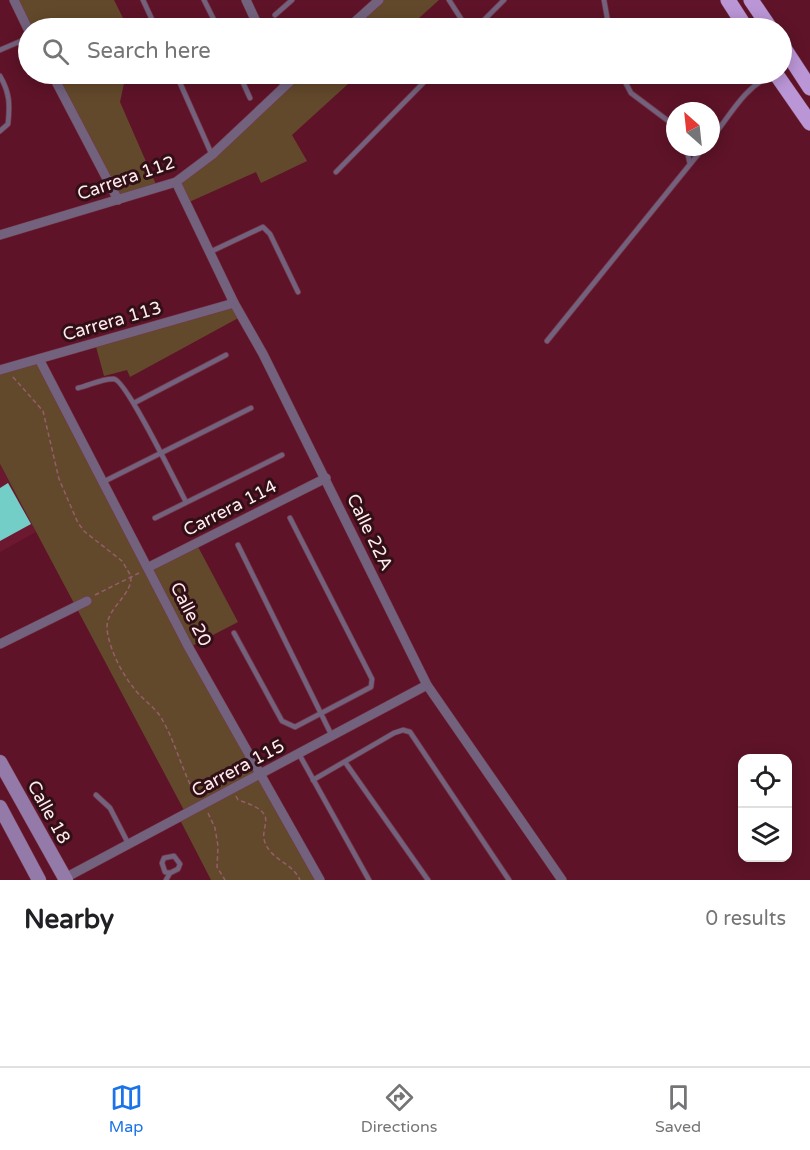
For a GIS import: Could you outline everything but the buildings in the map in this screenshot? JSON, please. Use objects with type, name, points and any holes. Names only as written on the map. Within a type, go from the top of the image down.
[{"type":"highway","points":[[728,0],[740,18]]},
{"type":"highway","points":[[751,0],[763,18]]},
{"type":"highway","points":[[792,59],[809,84]]},
{"type":"highway","points":[[783,84],[810,123]]},
{"type":"main road","name":"Calle 18","points":[[0,762],[66,879]]},
{"type":"main road","points":[[0,807],[39,880]]},
{"type":"street","points":[[14,0],[23,18]]},
{"type":"street","points":[[246,0],[254,18]]},
{"type":"street","points":[[359,18],[379,0]]},
{"type":"street","points":[[57,84],[118,200]]},
{"type":"street","name":"Carrera 112","points":[[0,235],[176,182],[212,155],[285,85]]},
{"type":"street","name":"Calle 22A","points":[[176,182],[234,303],[263,354],[326,478],[427,685],[562,880]]},
{"type":"street","name":"Carrera 113","points":[[2,369],[234,303]]},
{"type":"street","name":"Calle 20","points":[[39,359],[149,567],[189,648],[320,880]]},
{"type":"street","name":"Carrera 114","points":[[149,567],[326,478]]},
{"type":"street","points":[[0,644],[87,601]]},
{"type":"street","name":"Carrera 115","points":[[66,879],[427,685]]},
{"type":"lane","points":[[143,0],[151,18]]},
{"type":"lane","points":[[204,0],[213,18]]},
{"type":"lane","points":[[275,15],[292,0]]},
{"type":"lane","points":[[449,0],[460,18]]},
{"type":"lane","points":[[486,18],[504,0]]},
{"type":"lane","points":[[604,0],[607,18]]},
{"type":"lane","points":[[0,50],[18,42]]},
{"type":"lane","points":[[0,76],[9,92],[10,103],[8,124],[0,131]]},
{"type":"lane","points":[[180,84],[212,155]]},
{"type":"lane","points":[[244,84],[250,98]]},
{"type":"lane","points":[[336,172],[422,84]]},
{"type":"lane","points":[[626,84],[631,93],[666,119]]},
{"type":"lane","points":[[720,127],[743,97],[757,84]]},
{"type":"lane","points":[[688,156],[690,164]]},
{"type":"lane","points":[[547,341],[697,156]]},
{"type":"lane","points":[[210,252],[263,227],[270,234],[298,292]]},
{"type":"lane","points":[[134,403],[226,355]]},
{"type":"lane","points":[[78,388],[116,379],[134,403],[186,502]]},
{"type":"lane","points":[[103,482],[251,408]]},
{"type":"lane","points":[[155,518],[282,455]]},
{"type":"lane","points":[[234,633],[282,721],[295,727],[369,689],[372,679],[290,518]]},
{"type":"lane","points":[[238,545],[332,736]]},
{"type":"lane","points":[[313,780],[394,733],[403,730],[410,732],[509,880]]},
{"type":"lane","points":[[299,754],[369,880]]},
{"type":"lane","points":[[345,762],[428,880]]},
{"type":"lane","points":[[96,795],[110,808],[129,845]]},
{"type":"lane","points":[[166,880],[170,873]]},
{"type":"path","points":[[2,369],[30,393],[43,411],[59,479],[78,523],[85,532],[122,561],[131,576],[128,592],[110,613],[107,625],[109,640],[133,689],[160,716],[186,779],[215,828],[218,846],[217,867],[225,880]]},
{"type":"path","points":[[87,601],[149,567]]},
{"type":"path","points":[[232,790],[238,800],[257,805],[264,811],[267,820],[265,841],[270,851],[295,869],[300,880]]},
{"type":"shaded area","points":[[14,0],[114,0],[123,18],[23,18]]},
{"type":"shaded area","points":[[379,0],[439,0],[419,18],[359,18]]},
{"type":"shaded area","points":[[57,84],[124,84],[120,102],[158,189],[118,200]]},
{"type":"shaded area","points":[[287,84],[348,84],[292,135],[307,161],[261,183],[256,172],[187,203],[176,182]]},
{"type":"shaded area","points":[[234,303],[242,316],[130,377],[127,370],[104,376],[95,343]]},
{"type":"shaded area","points":[[39,359],[149,567],[196,543],[238,622],[190,647],[320,880],[211,880],[179,818],[186,814],[0,464],[0,370]]},
{"type":"shaded area","points":[[0,465],[36,532],[0,552]]}]
